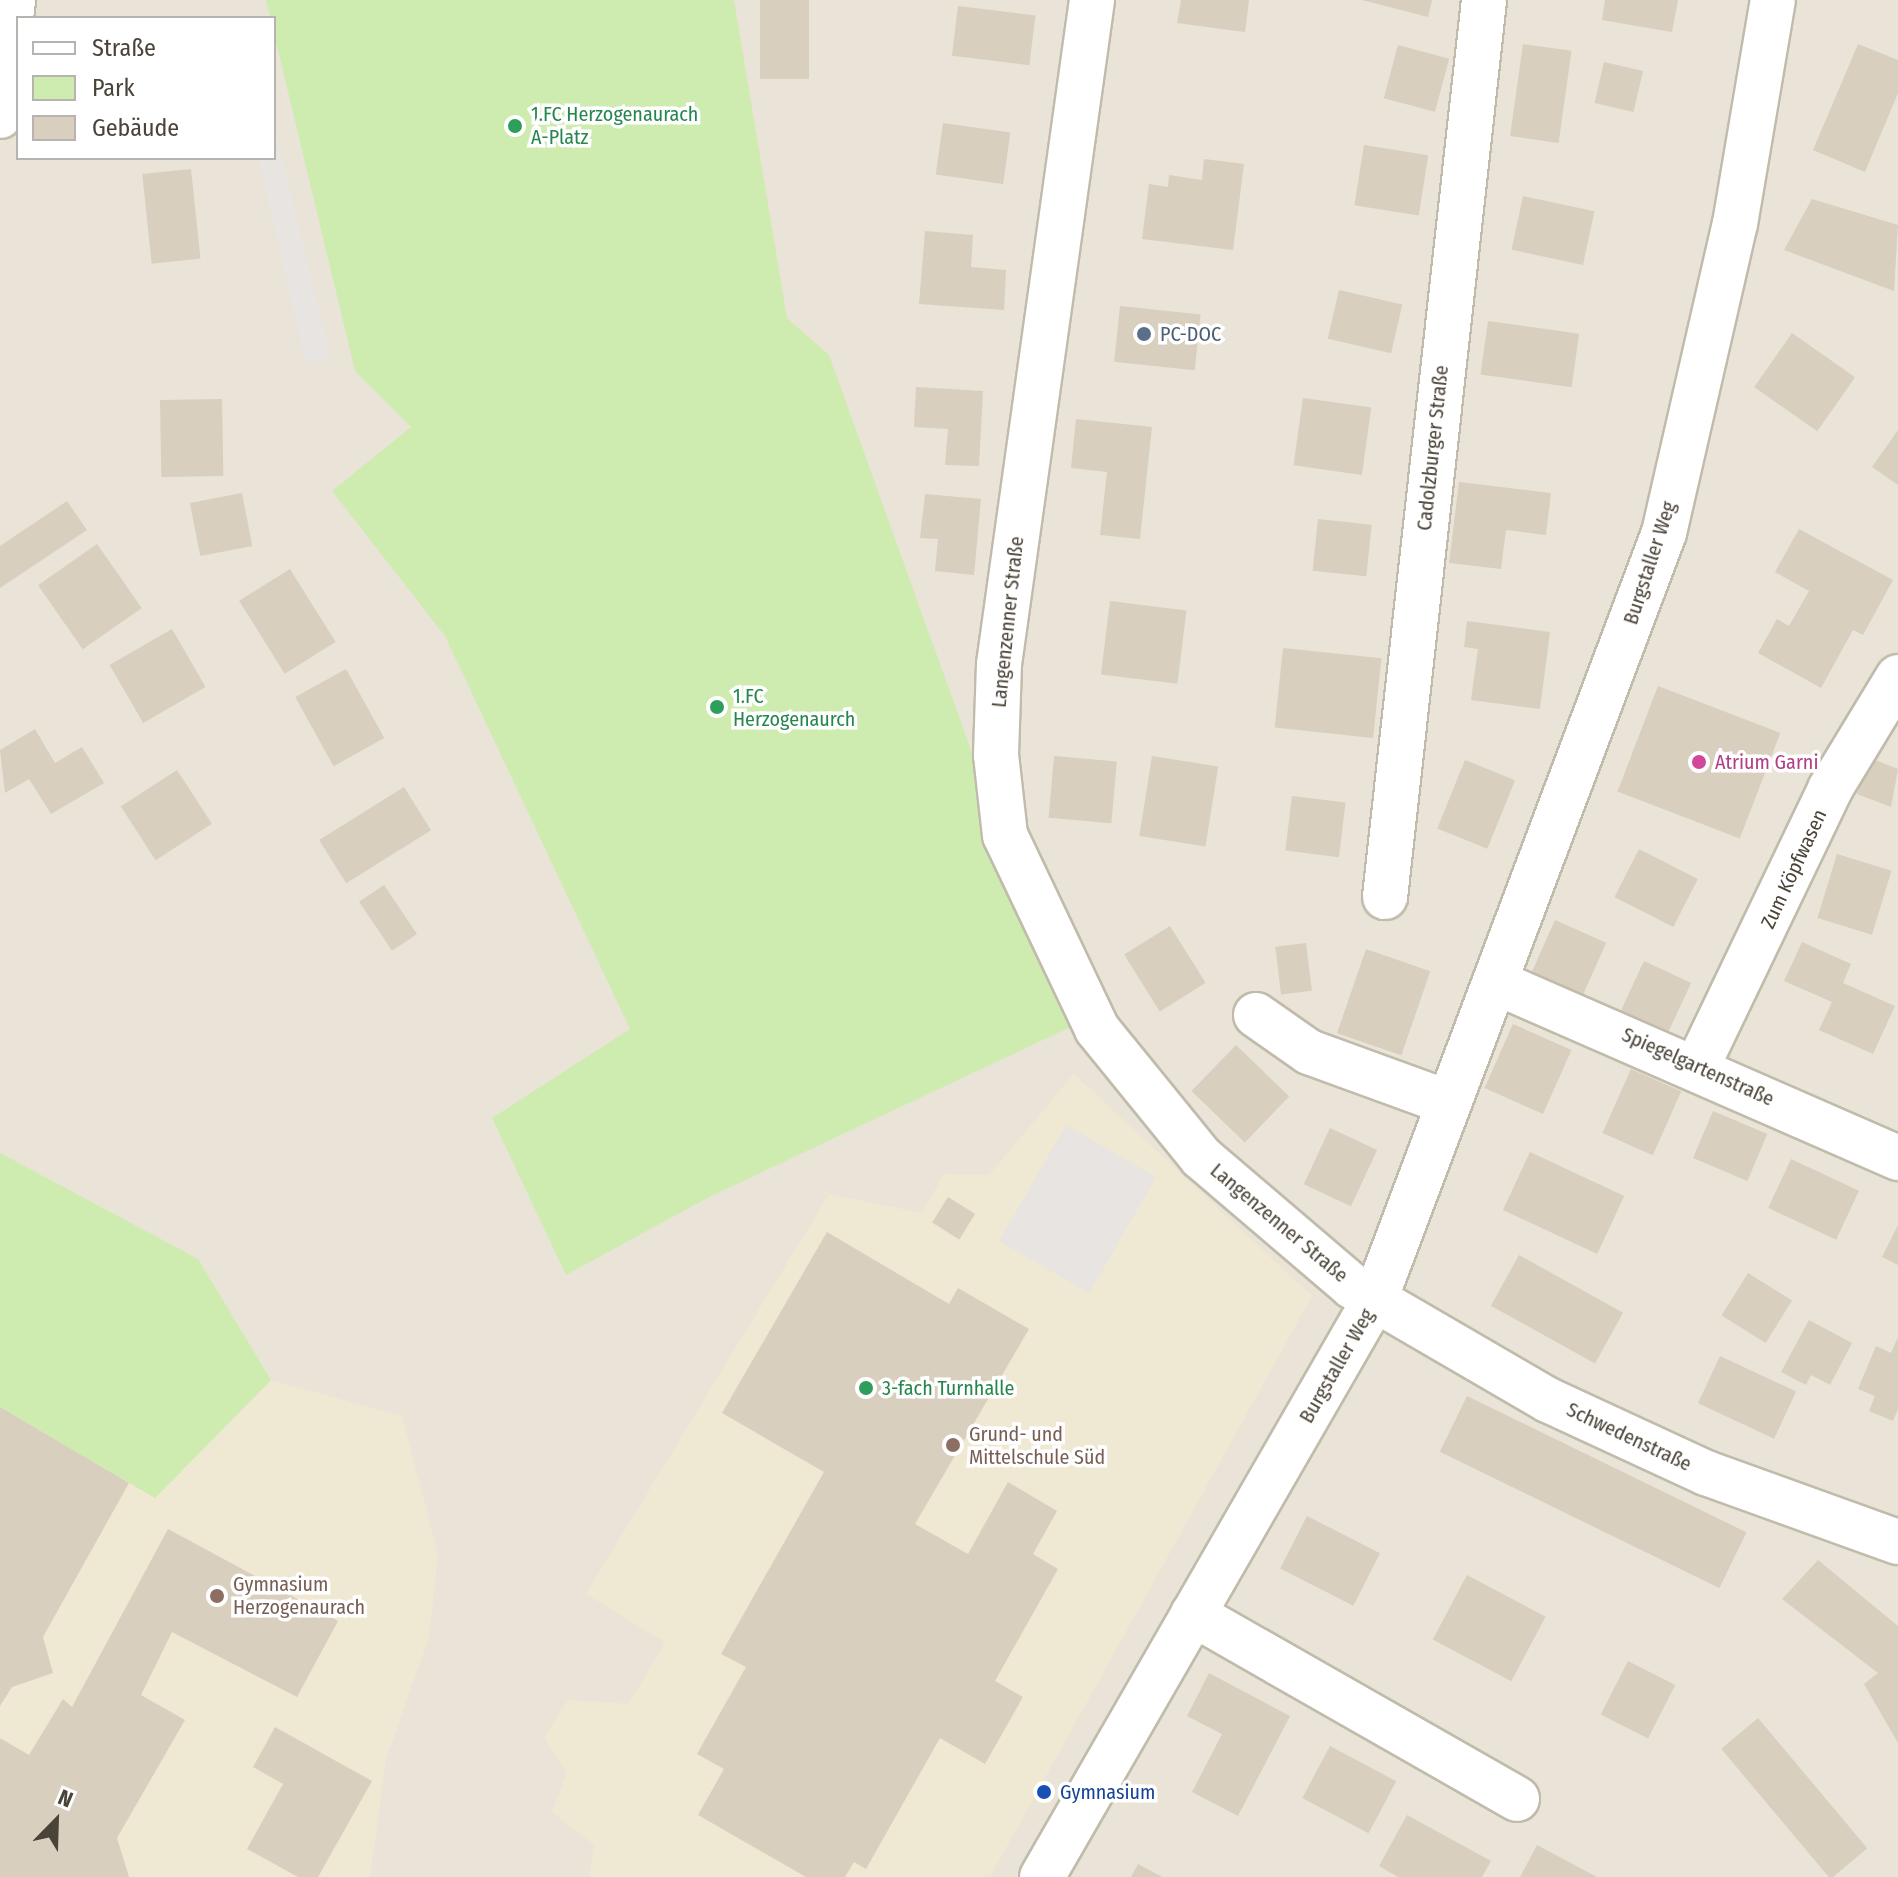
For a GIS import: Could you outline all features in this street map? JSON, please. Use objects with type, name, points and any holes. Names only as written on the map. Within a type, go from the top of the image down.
[{"type":"street","points":[[0,116],[13,0]]},
{"type":"street","name":"Langenzenner Straße","points":[[1092,0],[999,664],[996,755],[1005,835],[1097,1029],[1201,1157],[1352,1286],[1376,1297]]},
{"type":"street","name":"Cadolzburger Straße","points":[[1385,897],[1484,0]]},
{"type":"street","name":"Burgstaller Weg","points":[[1042,1877],[1376,1297],[1664,533],[1735,224],[1773,0]]},
{"type":"street","name":"Zum Köpfwasen","points":[[1698,1065],[1830,789],[1898,677]]},
{"type":"street","name":"Spiegelgartenstraße","points":[[1495,982],[1698,1065],[1898,1158]]},
{"type":"street","points":[[1256,1015],[1309,1052],[1449,1103]]},
{"type":"street","name":"Schwedenstraße","points":[[1376,1297],[1548,1400],[1706,1473],[1898,1542]]},
{"type":"street","points":[[1193,1614],[1517,1799]]},
{"type":"shaded area","points":[[0,0],[1898,0],[1898,1877],[0,1877]]},
{"type":"shaded area","points":[[276,131],[331,359],[306,364],[258,160],[276,160]]},
{"type":"shaded area","name":"Grund- und Mittelschule Süd","points":[[1074,1074],[1312,1296],[990,1877],[589,1877],[594,1845],[552,1812],[567,1773],[544,1737],[568,1700],[629,1704],[665,1642],[586,1594],[829,1194],[922,1213],[944,1174],[989,1175]]},
{"type":"shaded area","points":[[1066,1125],[1156,1177],[1089,1293],[999,1241]]},
{"type":"shaded area","name":"Gymnasium Herzogenaurach","points":[[271,1380],[402,1416],[438,1555],[429,1637],[386,1759],[370,1877],[0,1877],[0,1407],[155,1498]]},
{"type":"green space","name":"1.FC Herzogenaurch","points":[[266,0],[734,0],[787,318],[829,355],[981,778],[1079,1023],[709,1197],[566,1275],[492,1118],[630,1029],[445,636],[332,491],[411,427],[355,371],[276,42],[276,16],[270,16]]},
{"type":"green space","points":[[0,1153],[198,1259],[271,1380],[155,1498],[0,1407]]},
{"type":"building","points":[[760,0],[809,0],[809,79],[760,79]]},
{"type":"building","points":[[1181,0],[1249,0],[1245,32],[1177,23]]},
{"type":"building","points":[[1362,0],[1432,0],[1428,17]]},
{"type":"building","points":[[1605,0],[1678,0],[1672,32],[1602,20]]},
{"type":"building","points":[[958,6],[1035,16],[1029,65],[952,56]]},
{"type":"building","points":[[1523,44],[1572,51],[1559,143],[1510,136]]},
{"type":"building","points":[[1858,44],[1898,60],[1898,93],[1865,172],[1813,150]]},
{"type":"building","points":[[1398,45],[1449,59],[1435,112],[1384,98]]},
{"type":"building","points":[[1604,62],[1643,71],[1634,112],[1595,103]]},
{"type":"building","points":[[943,123],[1010,132],[1003,184],[936,174]]},
{"type":"building","points":[[1364,145],[1428,155],[1419,215],[1354,205]]},
{"type":"building","points":[[1204,159],[1244,164],[1233,250],[1142,239],[1149,184],[1168,187],[1169,175],[1202,180]]},
{"type":"building","points":[[191,169],[200,259],[152,264],[142,174]]},
{"type":"building","points":[[1523,196],[1594,211],[1583,265],[1512,250]]},
{"type":"building","points":[[1812,199],[1898,225],[1894,291],[1784,250]]},
{"type":"building","points":[[925,231],[973,235],[971,267],[1006,270],[1004,310],[919,304]]},
{"type":"building","points":[[1339,290],[1402,305],[1391,353],[1328,339]]},
{"type":"building","points":[[1120,306],[1201,314],[1195,370],[1114,362]]},
{"type":"building","points":[[1488,321],[1579,334],[1572,387],[1480,374]]},
{"type":"building","points":[[1792,333],[1855,377],[1817,431],[1754,387]]},
{"type":"building","points":[[916,387],[983,391],[979,466],[945,465],[948,429],[914,427]]},
{"type":"building","points":[[1303,398],[1371,408],[1362,475],[1294,465]]},
{"type":"building","points":[[222,399],[223,476],[161,477],[160,400]]},
{"type":"building","points":[[1076,419],[1152,427],[1140,539],[1100,535],[1107,472],[1071,468]]},
{"type":"building","points":[[1898,430],[1898,485],[1872,467]]},
{"type":"building","points":[[1459,482],[1551,493],[1546,535],[1506,530],[1501,569],[1449,563]]},
{"type":"building","points":[[242,493],[252,546],[200,556],[190,503]]},
{"type":"building","points":[[925,494],[981,499],[974,575],[935,571],[938,539],[920,538]]},
{"type":"building","points":[[67,501],[87,530],[0,588],[0,546]]},
{"type":"building","points":[[1318,519],[1372,525],[1366,576],[1313,571]]},
{"type":"building","points":[[1799,529],[1893,580],[1863,635],[1853,630],[1821,688],[1758,653],[1777,619],[1789,626],[1809,591],[1775,572]]},
{"type":"building","points":[[97,544],[142,608],[83,649],[38,585]]},
{"type":"building","points":[[290,569],[336,642],[285,674],[239,601]]},
{"type":"building","points":[[1110,601],[1186,610],[1177,684],[1101,674]]},
{"type":"building","points":[[1467,621],[1550,632],[1540,709],[1471,700],[1478,649],[1464,647]]},
{"type":"building","points":[[172,629],[206,687],[143,723],[110,665]]},
{"type":"building","points":[[1283,648],[1381,658],[1373,738],[1275,728]]},
{"type":"building","points":[[346,669],[384,738],[334,766],[295,697]]},
{"type":"building","name":"Atrium Garni","points":[[1658,686],[1780,733],[1740,838],[1618,791]]},
{"type":"building","points":[[35,729],[55,763],[82,747],[104,783],[51,814],[29,779],[5,793],[0,750]]},
{"type":"building","points":[[1054,756],[1117,761],[1111,823],[1049,818]]},
{"type":"building","points":[[1152,756],[1218,766],[1206,846],[1139,836]]},
{"type":"building","points":[[1870,758],[1898,769],[1891,807],[1857,794]]},
{"type":"building","points":[[1465,760],[1515,780],[1487,849],[1437,829]]},
{"type":"building","points":[[177,770],[212,824],[156,860],[121,806]]},
{"type":"building","points":[[404,787],[431,830],[346,883],[319,840]]},
{"type":"building","points":[[1292,796],[1346,803],[1339,857],[1285,851]]},
{"type":"building","points":[[1639,849],[1698,879],[1673,927],[1614,897]]},
{"type":"building","points":[[1837,854],[1892,871],[1872,935],[1817,918]]},
{"type":"building","points":[[384,885],[417,934],[392,951],[359,902]]},
{"type":"building","points":[[1555,920],[1606,943],[1582,998],[1531,975]]},
{"type":"building","points":[[1170,926],[1206,983],[1160,1011],[1124,955]]},
{"type":"building","points":[[1802,942],[1851,964],[1843,983],[1895,1006],[1873,1054],[1819,1030],[1832,1002],[1784,981]]},
{"type":"building","points":[[1306,943],[1312,991],[1281,994],[1275,947]]},
{"type":"building","points":[[1366,949],[1430,971],[1401,1055],[1337,1033]]},
{"type":"building","points":[[1644,961],[1691,983],[1666,1036],[1619,1014]]},
{"type":"building","points":[[1513,1024],[1571,1050],[1543,1114],[1485,1088]]},
{"type":"building","points":[[1236,1045],[1289,1096],[1245,1142],[1192,1091]]},
{"type":"building","points":[[1631,1069],[1681,1091],[1653,1155],[1603,1133]]},
{"type":"building","points":[[1713,1111],[1767,1134],[1747,1181],[1693,1158]]},
{"type":"building","points":[[1330,1128],[1377,1150],[1351,1206],[1304,1184]]},
{"type":"building","points":[[1530,1152],[1624,1196],[1597,1254],[1503,1210]]},
{"type":"building","points":[[1791,1159],[1859,1191],[1836,1240],[1768,1208]]},
{"type":"building","points":[[948,1197],[975,1214],[959,1239],[932,1222]]},
{"type":"building","points":[[1898,1225],[1898,1265],[1882,1257]]},
{"type":"building","points":[[827,1232],[949,1304],[958,1288],[1029,1329],[915,1524],[968,1554],[1008,1482],[1057,1511],[1033,1554],[1058,1569],[995,1681],[1023,1697],[985,1764],[940,1738],[866,1869],[854,1862],[845,1877],[806,1877],[698,1815],[724,1769],[697,1754],[746,1667],[721,1654],[824,1472],[722,1413]]},
{"type":"building","points":[[1519,1255],[1623,1313],[1595,1363],[1491,1306]]},
{"type":"building","points":[[1748,1273],[1792,1301],[1766,1343],[1722,1315]]},
{"type":"building","points":[[1809,1320],[1852,1343],[1830,1385],[1811,1375],[1806,1385],[1781,1372]]},
{"type":"building","points":[[1898,1337],[1898,1409],[1893,1421],[1869,1411],[1875,1396],[1858,1389],[1876,1346],[1891,1353]]},
{"type":"building","points":[[1720,1356],[1796,1391],[1774,1439],[1698,1403]]},
{"type":"building","points":[[1467,1396],[1747,1532],[1719,1588],[1440,1452]]},
{"type":"building","points":[[0,1407],[129,1483],[43,1637],[53,1673],[12,1687],[0,1706]]},
{"type":"building","points":[[1307,1516],[1380,1553],[1353,1606],[1280,1569]]},
{"type":"building","points":[[168,1529],[338,1621],[297,1697],[172,1632],[141,1695],[185,1720],[117,1838],[129,1877],[0,1877],[0,1738],[29,1755],[63,1699],[72,1707]]},
{"type":"building","points":[[1818,1560],[1898,1626],[1898,1743],[1864,1684],[1878,1673],[1782,1599]]},
{"type":"building","points":[[1467,1575],[1546,1617],[1511,1681],[1433,1639]]},
{"type":"building","points":[[1628,1661],[1675,1685],[1648,1739],[1601,1714]]},
{"type":"building","points":[[1209,1673],[1290,1716],[1238,1816],[1192,1792],[1222,1734],[1187,1716]]},
{"type":"building","points":[[1758,1718],[1867,1848],[1833,1877],[1829,1877],[1721,1749]]},
{"type":"building","points":[[275,1727],[372,1781],[318,1877],[298,1877],[247,1849],[283,1784],[253,1767]]},
{"type":"building","points":[[1330,1746],[1396,1781],[1369,1833],[1302,1798]]},
{"type":"building","points":[[1407,1815],[1491,1861],[1482,1877],[1398,1877],[1379,1866]]},
{"type":"building","points":[[1537,1845],[1597,1877],[1520,1877]]},
{"type":"building","points":[[1138,1864],[1162,1877],[1131,1877]]},
{"type":"place","name":"1.FC Herzogenaurach A-Platz","points":[[515,126]]},
{"type":"place","name":"PC-DOC","points":[[1144,334]]},
{"type":"place","name":"1.FC Herzogenaurch","points":[[717,707]]},
{"type":"place","name":"Atrium Garni","points":[[1699,762]]},
{"type":"place","name":"3-fach Turnhalle","points":[[866,1388]]},
{"type":"place","name":"Grund- und Mittelschule Süd","points":[[953,1445]]},
{"type":"place","name":"Gymnasium Herzogenaurach","points":[[217,1596]]},
{"type":"place","name":"Gymnasium","points":[[1044,1792]]}]
